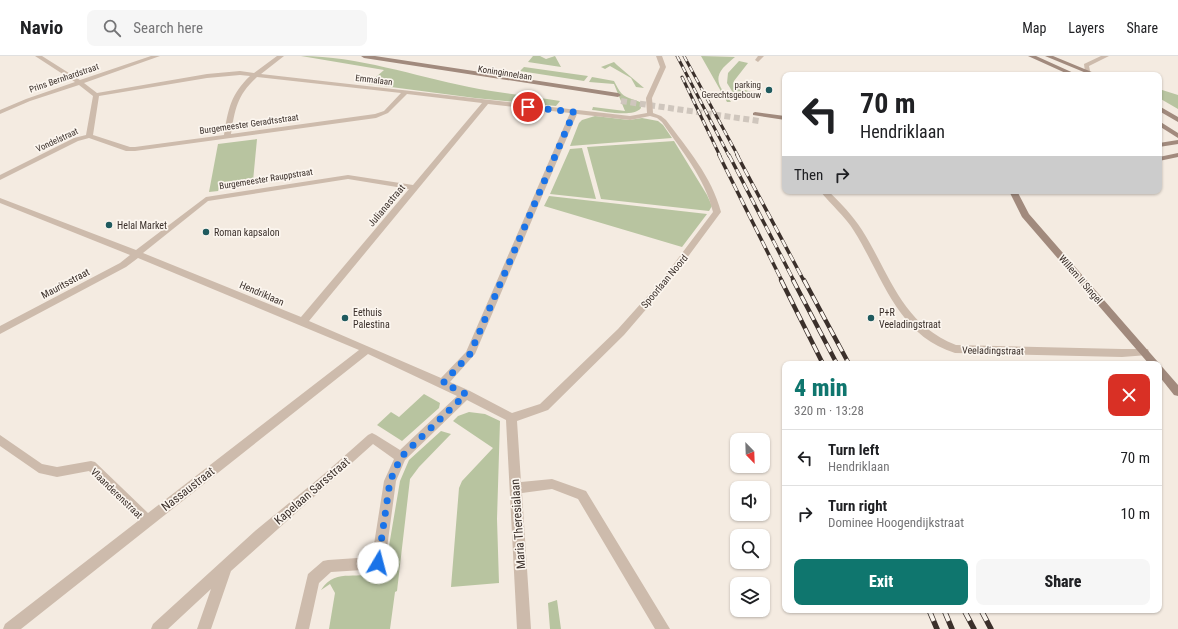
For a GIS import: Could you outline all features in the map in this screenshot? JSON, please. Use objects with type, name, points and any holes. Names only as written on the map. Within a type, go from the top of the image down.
[{"type":"main road","name":"Koninginnelaan","points":[[364,56],[457,75],[620,98]]},
{"type":"main road","points":[[1031,56],[1068,72]]},
{"type":"main road","points":[[1048,56],[1086,68],[1092,72]]},
{"type":"main road","points":[[1162,110],[1178,120]]},
{"type":"main road","points":[[755,114],[782,118]]},
{"type":"main road","points":[[759,121],[782,125]]},
{"type":"main road","points":[[1162,125],[1178,136]]},
{"type":"main road","points":[[1162,145],[1178,142]]},
{"type":"main road","points":[[1162,158],[1178,155]]},
{"type":"main road","name":"Willem II Singel","points":[[1014,194],[1025,215],[1152,361]]},
{"type":"main road","points":[[1162,373],[1178,392]]},
{"type":"street","name":"Prins Bernhardstraat","points":[[0,112],[79,82],[157,56]]},
{"type":"street","points":[[227,136],[234,102],[245,86],[256,75],[281,56]]},
{"type":"street","points":[[650,114],[649,98],[663,67],[659,56]]},
{"type":"street","points":[[1086,68],[1106,56]]},
{"type":"street","points":[[43,57],[96,95]]},
{"type":"street","name":"Emmalaan","points":[[96,95],[207,76],[240,73],[630,118],[650,114]]},
{"type":"street","name":"Burgemeester Geradtsstraat","points":[[89,136],[129,149],[135,149],[382,115],[405,92]]},
{"type":"street","name":"Vondelstraat","points":[[0,178],[76,139],[89,136],[96,95]]},
{"type":"street","name":"Julianastraat","points":[[303,322],[486,102]]},
{"type":"street","points":[[443,383],[470,354],[574,112]]},
{"type":"street","name":"Spoorlaan Noord","points":[[511,418],[544,407],[621,332],[673,272],[717,212],[711,192],[691,160],[664,121],[659,117],[650,114]]},
{"type":"street","name":"Burgemeester Rauppstraat","points":[[139,254],[206,199],[348,177],[415,188]]},
{"type":"street","name":"Veeladingstraat","points":[[827,194],[840,207],[854,226],[894,296],[914,324],[926,336],[943,345],[956,349],[1122,353],[1144,352]]},
{"type":"street","name":"Hendriklaan","points":[[0,200],[139,254],[367,349],[466,394],[511,418]]},
{"type":"street","name":"Mauritsstraat","points":[[0,330],[122,265],[139,254]]},
{"type":"street","name":"Nassaustraat","points":[[10,629],[367,349]]},
{"type":"street","points":[[302,629],[313,579],[328,566],[378,563],[390,481],[401,457],[466,394]]},
{"type":"street","name":"Maria Theresialaan","points":[[511,418],[524,629]]},
{"type":"street","name":"Kapelaan Sarsstraat","points":[[158,629],[225,566],[372,438],[401,457]]},
{"type":"street","name":"Vlaanderenstraat","points":[[0,440],[39,468],[57,472],[91,466],[147,521]]},
{"type":"street","points":[[515,488],[552,484],[582,495],[664,629]]},
{"type":"street","points":[[204,629],[225,566]]},
{"type":"green space","points":[[301,56],[344,59],[386,67],[448,83],[560,101],[556,106],[475,98],[368,84],[384,70]]},
{"type":"green space","points":[[533,56],[540,56],[546,59],[555,56],[561,67],[528,62]]},
{"type":"green space","points":[[701,56],[735,57],[723,68],[718,77],[722,90],[731,102],[727,102]]},
{"type":"green space","points":[[739,61],[748,63],[734,81],[734,87],[752,92],[749,96],[735,96],[727,83],[728,73]]},
{"type":"green space","points":[[614,62],[644,88],[636,87],[631,78],[610,66],[605,69],[601,67]]},
{"type":"green space","points":[[524,67],[588,76],[584,81],[520,71]]},
{"type":"green space","points":[[592,77],[614,81],[621,93],[640,102],[641,108],[632,113],[592,110],[593,107],[625,111],[614,84],[589,82]]},
{"type":"green space","points":[[1162,90],[1178,95],[1178,109],[1162,100]]},
{"type":"green space","points":[[595,116],[629,120],[642,118],[658,121],[663,125],[672,138],[570,146],[579,123],[582,120]]},
{"type":"green space","points":[[257,139],[253,181],[220,186],[218,191],[209,192],[218,144]]},
{"type":"green space","points":[[674,141],[707,195],[712,206],[709,211],[601,199],[587,147]]},
{"type":"green space","points":[[582,148],[596,199],[550,194],[570,149]]},
{"type":"green space","points":[[549,196],[707,214],[682,247],[544,206]]},
{"type":"green space","points":[[424,394],[440,403],[439,408],[402,441],[377,425],[391,412],[399,417]]},
{"type":"green space","points":[[469,412],[485,414],[500,421],[497,519],[499,583],[451,587],[459,488],[462,481],[493,448],[453,421],[458,416]]},
{"type":"green space","points":[[441,431],[451,434],[419,467],[410,479],[397,591],[395,592],[390,629],[329,629],[335,593],[330,584],[321,590],[334,578],[372,573],[379,568],[387,558],[400,481],[409,460]]},
{"type":"green space","points":[[557,600],[561,629],[550,629],[548,603]]},
{"type":"tunnel","points":[[621,101],[759,121]]},
{"type":"railway","points":[[677,56],[729,156]]},
{"type":"railway","points":[[684,56],[738,156]]},
{"type":"railway","points":[[682,77],[720,156]]},
{"type":"railway","points":[[719,155],[782,281]]},
{"type":"railway","points":[[729,155],[794,281]]},
{"type":"railway","points":[[737,155],[804,281]]},
{"type":"railway","points":[[781,280],[822,361]]},
{"type":"railway","points":[[793,280],[835,361]]},
{"type":"railway","points":[[804,280],[847,361]]},
{"type":"railway","points":[[930,613],[937,629]]},
{"type":"railway","points":[[945,613],[952,629]]},
{"type":"railway","points":[[966,613],[974,629]]},
{"type":"railway","points":[[983,613],[991,629]]},
{"type":"place","name":"parking Gerechtsgebouw","points":[[769,90]]},
{"type":"place","name":"Helal Market","points":[[109,225]]},
{"type":"place","name":"Roman kapsalon","points":[[206,232]]},
{"type":"place","name":"Eethuis Palestina","points":[[345,318]]},
{"type":"place","name":"P+R Veeladingstraat","points":[[871,318]]},
{"type":"route","points":[[378,563],[390,481],[401,457],[466,394],[443,383],[470,354],[574,112],[528,107]]}]
